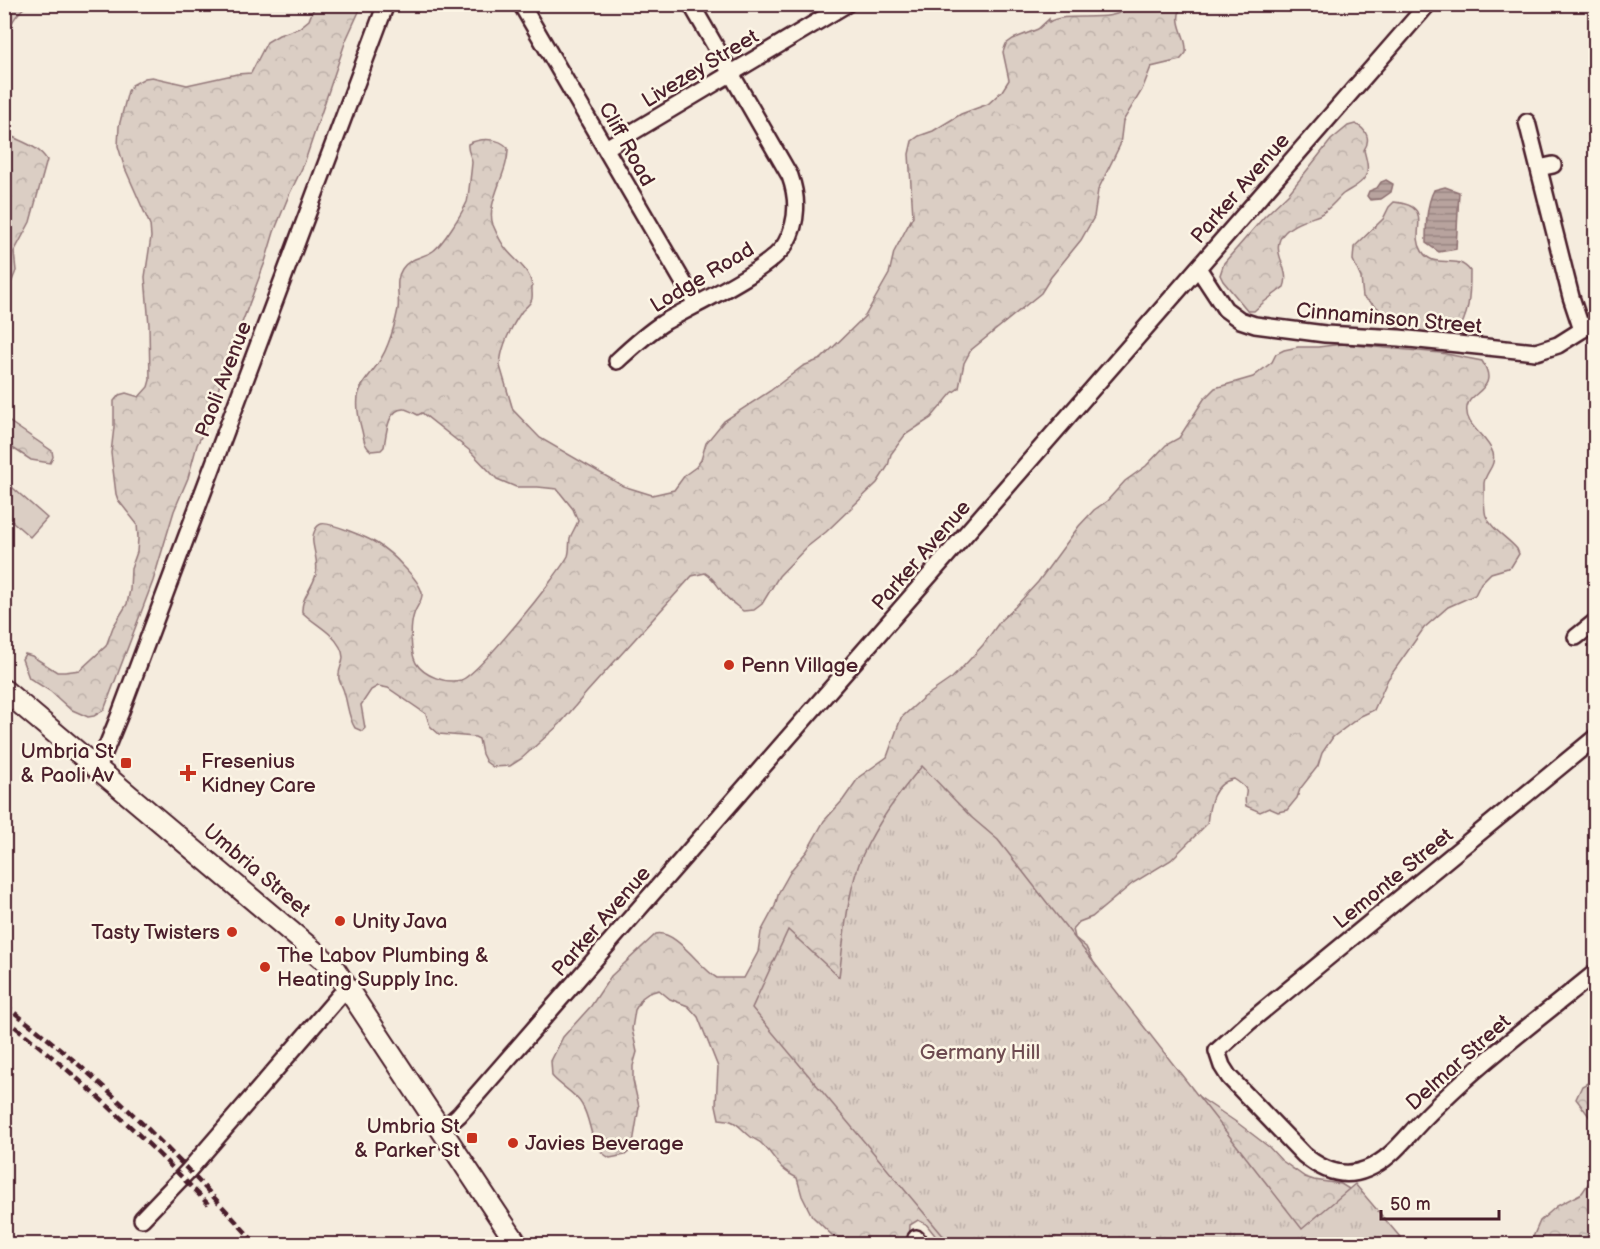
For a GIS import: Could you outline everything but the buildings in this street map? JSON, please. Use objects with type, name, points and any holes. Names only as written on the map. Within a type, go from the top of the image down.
[{"type":"main road","name":"Umbria Street","points":[[4,690],[326,959],[347,987],[517,1245]]},
{"type":"street","name":"Paoli Avenue","points":[[98,768],[386,4]]},
{"type":"street","name":"Cliff Road","points":[[521,4],[696,304]]},
{"type":"street","points":[[691,4],[730,74]]},
{"type":"street","name":"Livezey Street","points":[[606,148],[847,4]]},
{"type":"street","name":"Parker Avenue","points":[[442,1130],[459,1115],[1428,4]]},
{"type":"street","name":"Lodge Road","points":[[617,361],[652,331],[770,261],[786,244],[794,220],[795,195],[790,176],[730,74]]},
{"type":"street","points":[[1527,122],[1546,166],[1571,297],[1582,330]]},
{"type":"street","name":"Cinnaminson Street","points":[[1198,268],[1225,309],[1240,320],[1254,325],[1325,334],[1399,338],[1536,352],[1549,349],[1596,321]]},
{"type":"street","points":[[1576,637],[1596,621]]},
{"type":"street","name":"Lemonte Street","points":[[1346,1174],[1325,1169],[1299,1151],[1229,1077],[1217,1051],[1596,737]]},
{"type":"street","name":"Delmar Street","points":[[1346,1174],[1368,1169],[1390,1155],[1463,1082],[1596,972]]},
{"type":"street","points":[[141,1219],[188,1171],[347,987]]},
{"type":"green space","points":[[5,4],[27,5],[13,21],[5,42]]},
{"type":"green space","points":[[315,5],[362,5],[346,40],[304,164],[274,232],[223,373],[210,419],[197,445],[188,478],[174,511],[153,581],[104,710],[88,717],[70,709],[50,691],[29,678],[22,659],[25,654],[32,656],[57,672],[80,670],[106,646],[113,627],[127,604],[130,590],[131,569],[137,552],[137,524],[118,500],[116,494],[111,453],[114,401],[119,395],[126,393],[139,397],[148,387],[150,380],[145,277],[151,237],[150,225],[124,166],[118,146],[119,126],[128,91],[132,85],[145,78],[152,77],[187,85],[251,73],[267,42],[299,28],[309,20]]},
{"type":"green space","points":[[1133,5],[1181,5],[1179,19],[1186,53],[1180,60],[1151,67],[1142,90],[1123,121],[1120,145],[1098,190],[1094,217],[1081,240],[1041,293],[971,350],[964,363],[959,388],[931,418],[905,435],[891,454],[888,466],[877,483],[779,576],[762,604],[754,610],[743,611],[728,599],[708,575],[705,573],[692,576],[560,724],[510,766],[493,767],[486,762],[479,739],[475,737],[439,734],[430,726],[426,714],[388,688],[378,686],[371,690],[361,705],[365,728],[362,731],[355,728],[339,679],[343,660],[340,647],[328,632],[302,612],[303,602],[316,574],[317,562],[313,535],[318,526],[325,524],[348,530],[380,545],[409,572],[422,593],[412,625],[411,639],[416,663],[430,675],[442,680],[455,681],[470,674],[483,661],[549,583],[568,556],[570,538],[578,521],[573,509],[557,489],[516,487],[497,479],[469,450],[422,413],[418,415],[404,409],[394,413],[388,424],[384,447],[381,450],[371,451],[365,442],[358,413],[358,400],[364,383],[382,357],[391,336],[398,309],[400,274],[405,265],[433,251],[442,242],[465,207],[468,200],[472,162],[468,144],[495,140],[508,148],[491,216],[502,244],[527,273],[532,284],[532,300],[510,330],[501,359],[500,366],[513,410],[540,438],[623,486],[652,495],[674,490],[685,475],[696,467],[701,460],[706,443],[724,421],[803,366],[821,359],[865,316],[889,274],[894,252],[913,216],[909,154],[912,141],[961,114],[988,104],[1002,91],[1009,80],[1003,52],[1006,44],[1038,29],[1049,19],[1049,22],[1067,17],[1113,15]]},
{"type":"green space","points":[[1355,124],[1367,135],[1364,150],[1367,160],[1365,177],[1323,213],[1297,224],[1283,234],[1278,245],[1286,281],[1284,287],[1254,311],[1248,311],[1220,275],[1224,263],[1264,217],[1289,193],[1331,140],[1348,126]]},
{"type":"green space","points":[[5,133],[34,147],[47,160],[30,222],[14,252],[16,271],[5,298]]},
{"type":"green space","points":[[1394,202],[1407,204],[1418,214],[1419,243],[1427,257],[1433,260],[1459,263],[1470,271],[1466,313],[1455,335],[1423,333],[1393,327],[1383,320],[1378,308],[1363,297],[1361,278],[1353,260],[1354,247],[1383,219]]},
{"type":"green space","points":[[1342,344],[1441,353],[1482,361],[1488,378],[1486,384],[1469,402],[1467,414],[1472,425],[1490,447],[1494,458],[1484,483],[1485,514],[1488,521],[1517,549],[1519,554],[1511,567],[1491,573],[1481,583],[1475,595],[1448,607],[1424,628],[1388,679],[1374,710],[1361,716],[1333,737],[1322,753],[1318,766],[1287,810],[1278,812],[1269,808],[1260,812],[1246,806],[1246,789],[1234,779],[1227,781],[1216,790],[1213,796],[1207,824],[1171,860],[1133,883],[1092,917],[1079,922],[1073,929],[1075,938],[1086,947],[1094,963],[1189,1090],[1239,1124],[1305,1177],[1341,1184],[1359,1195],[1384,1234],[942,1244],[926,1224],[918,1220],[910,1225],[909,1244],[866,1244],[864,1240],[834,1237],[812,1216],[802,1196],[797,1178],[784,1170],[762,1144],[737,1125],[719,1119],[716,1105],[718,1067],[698,1017],[688,1006],[670,999],[659,990],[642,998],[635,1010],[632,1029],[637,1052],[633,1066],[633,1080],[639,1107],[632,1149],[625,1155],[610,1158],[603,1153],[594,1141],[579,1100],[552,1076],[551,1061],[563,1037],[591,1006],[611,976],[656,934],[663,934],[679,943],[717,978],[744,978],[758,952],[761,932],[792,869],[807,851],[824,821],[859,777],[887,757],[901,718],[961,669],[983,645],[1001,620],[1038,582],[1079,526],[1094,510],[1107,501],[1125,481],[1146,466],[1166,445],[1179,438],[1204,399],[1215,388],[1253,377],[1272,362],[1276,354],[1284,350]]},
{"type":"green space","points":[[4,418],[52,451],[53,457],[50,463],[31,460],[5,443]]},
{"type":"green space","points":[[5,481],[47,518],[30,537],[5,515]]},
{"type":"green space","name":"Germany Hill","points":[[922,766],[971,817],[998,840],[1302,1229],[1355,1184],[1406,1244],[950,1244],[752,1008],[788,930],[839,977],[850,898],[863,854],[890,808]]},
{"type":"green space","points":[[1595,1079],[1595,1124],[1576,1099],[1582,1086]]},
{"type":"green space","points":[[1595,1174],[1595,1244],[1530,1244],[1540,1221],[1557,1206],[1582,1193]]},
{"type":"shaded area","points":[[1386,180],[1393,184],[1391,192],[1381,199],[1370,200],[1367,196],[1369,191],[1377,188],[1381,182]]},
{"type":"shaded area","points":[[1445,187],[1459,192],[1456,249],[1439,252],[1426,243],[1427,216],[1434,190]]},
{"type":"railway","points":[[4,1005],[105,1088],[198,1180],[256,1244]]},
{"type":"railway","points":[[4,1018],[109,1107],[208,1204]]},
{"type":"place","name":"Penn Village","points":[[729,665]]},
{"type":"place","name":"Umbria St & Paoli Av","points":[[126,763]]},
{"type":"place","name":"Fresenius Kidney Care","points":[[188,773]]},
{"type":"place","name":"Unity Java","points":[[340,921]]},
{"type":"place","name":"Tasty Twisters","points":[[232,932]]},
{"type":"place","name":"The Labov Plumbing & Heating Supply Inc.","points":[[265,967]]},
{"type":"place","name":"Umbria St & Parker St","points":[[472,1138]]},
{"type":"place","name":"Javies Beverage","points":[[513,1143]]}]
